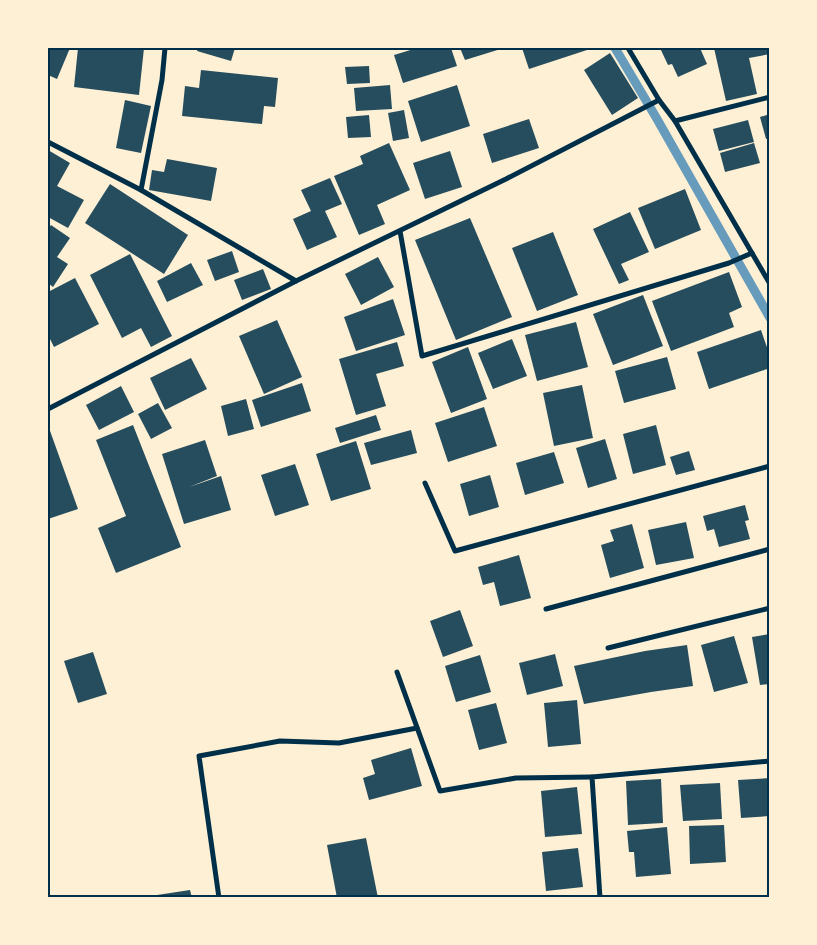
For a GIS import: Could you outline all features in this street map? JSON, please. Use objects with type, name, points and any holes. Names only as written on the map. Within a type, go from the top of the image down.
[{"type":"street","points":[[141,190],[162,80],[165,48]]},
{"type":"street","points":[[628,48],[659,100],[675,121],[770,284]]},
{"type":"street","points":[[675,121],[770,97]]},
{"type":"street","points":[[48,409],[296,281],[506,179],[659,100]]},
{"type":"street","points":[[48,142],[141,190],[296,281]]},
{"type":"street","points":[[400,231],[422,356],[729,263],[752,253]]},
{"type":"street","points":[[425,483],[455,550],[770,466]]},
{"type":"street","points":[[546,609],[770,549]]},
{"type":"street","points":[[608,648],[770,608]]},
{"type":"street","points":[[397,672],[440,792],[516,778],[592,777],[770,761]]},
{"type":"street","points":[[219,898],[200,756],[280,741],[339,743],[417,728]]},
{"type":"street","points":[[592,777],[600,898]]},
{"type":"building","points":[[48,48],[70,48],[57,79],[48,75]]},
{"type":"building","points":[[78,48],[144,48],[139,95],[74,87]]},
{"type":"building","points":[[198,48],[235,48],[231,61],[197,51]]},
{"type":"building","points":[[417,48],[451,48],[457,66],[403,83],[394,55]]},
{"type":"building","points":[[460,48],[504,48],[465,60]]},
{"type":"building","points":[[522,48],[587,48],[587,50],[529,69]]},
{"type":"building","points":[[660,48],[700,48],[707,64],[678,77],[672,64],[668,65]]},
{"type":"building","points":[[714,48],[770,48],[770,54],[749,58],[757,94],[726,101]]},
{"type":"building","points":[[610,53],[638,98],[612,115],[584,70]]},
{"type":"building","points":[[369,66],[370,83],[347,84],[345,67]]},
{"type":"building","points":[[201,70],[278,78],[275,107],[264,106],[262,124],[182,116],[185,86],[199,88]]},
{"type":"building","points":[[390,85],[392,109],[356,111],[354,88]]},
{"type":"building","points":[[457,85],[470,126],[421,142],[408,101]]},
{"type":"building","points":[[125,100],[151,106],[141,153],[116,148]]},
{"type":"building","points":[[404,110],[409,138],[393,141],[388,113]]},
{"type":"building","points":[[770,114],[770,138],[766,139],[760,117]]},
{"type":"building","points":[[369,115],[371,137],[348,138],[346,117]]},
{"type":"building","points":[[529,119],[539,148],[492,163],[483,134]]},
{"type":"building","points":[[748,120],[754,142],[719,151],[713,129]]},
{"type":"building","points":[[389,143],[410,190],[377,205],[385,224],[359,235],[334,176],[363,164],[360,156]]},
{"type":"building","points":[[754,143],[760,163],[725,172],[720,153]]},
{"type":"building","points":[[48,150],[70,163],[57,186],[84,200],[68,228],[48,217]]},
{"type":"building","points":[[450,151],[462,187],[425,199],[413,163]]},
{"type":"building","points":[[167,159],[217,168],[211,201],[149,190],[152,170],[164,172]]},
{"type":"building","points":[[330,178],[342,204],[325,211],[337,237],[307,250],[293,219],[311,211],[301,190]]},
{"type":"building","points":[[110,184],[188,235],[164,274],[85,223]]},
{"type":"building","points":[[685,189],[701,230],[655,249],[638,208]]},
{"type":"building","points":[[630,212],[649,252],[621,264],[629,280],[619,284],[593,229]]},
{"type":"building","points":[[470,218],[512,317],[456,340],[415,240]]},
{"type":"building","points":[[51,225],[70,238],[57,257],[68,264],[53,287],[48,283],[48,229]]},
{"type":"building","points":[[553,232],[578,295],[537,311],[512,248]]},
{"type":"building","points":[[232,251],[239,272],[215,281],[207,260]]},
{"type":"building","points":[[130,254],[172,336],[151,347],[141,328],[122,338],[90,275]]},
{"type":"building","points":[[378,257],[394,287],[361,305],[345,274]]},
{"type":"building","points":[[191,263],[203,285],[167,302],[157,281]]},
{"type":"building","points":[[263,269],[271,289],[242,300],[234,280]]},
{"type":"building","points":[[729,272],[742,307],[729,313],[734,327],[671,351],[652,301]]},
{"type":"building","points":[[75,278],[99,324],[54,347],[48,335],[48,292]]},
{"type":"building","points":[[643,295],[663,346],[613,365],[593,314]]},
{"type":"building","points":[[393,299],[405,335],[356,351],[344,317]]},
{"type":"building","points":[[277,320],[302,377],[264,394],[239,336]]},
{"type":"building","points":[[576,322],[588,367],[537,381],[525,335]]},
{"type":"building","points":[[761,330],[770,356],[770,368],[709,389],[697,352]]},
{"type":"building","points":[[512,339],[527,376],[493,389],[478,353]]},
{"type":"building","points":[[397,342],[404,366],[376,374],[386,406],[356,415],[339,359]]},
{"type":"building","points":[[468,347],[487,399],[451,413],[432,362]]},
{"type":"building","points":[[667,357],[676,389],[624,403],[615,371]]},
{"type":"building","points":[[191,358],[207,389],[165,410],[150,378]]},
{"type":"building","points":[[302,383],[311,411],[261,427],[252,400]]},
{"type":"building","points":[[582,385],[593,438],[554,446],[543,393]]},
{"type":"building","points":[[121,386],[134,412],[99,430],[86,405]]},
{"type":"building","points":[[246,399],[254,429],[228,436],[221,406]]},
{"type":"building","points":[[158,403],[172,428],[151,439],[138,414]]},
{"type":"building","points":[[484,407],[497,446],[448,462],[435,423]]},
{"type":"building","points":[[376,415],[381,430],[340,443],[335,428]]},
{"type":"building","points":[[133,425],[181,547],[116,573],[98,528],[126,516],[96,440]]},
{"type":"building","points":[[656,425],[666,465],[633,474],[623,434]]},
{"type":"building","points":[[48,428],[78,509],[48,519]]},
{"type":"building","points":[[411,430],[417,453],[371,465],[364,443]]},
{"type":"building","points":[[605,439],[617,479],[588,488],[576,448]]},
{"type":"building","points":[[205,440],[217,476],[189,487],[221,476],[231,510],[184,524],[162,454]]},
{"type":"building","points":[[356,441],[371,489],[331,501],[316,454]]},
{"type":"building","points":[[689,451],[695,470],[676,475],[670,457]]},
{"type":"building","points":[[554,452],[564,483],[525,495],[516,463]]},
{"type":"building","points":[[295,464],[309,505],[275,516],[261,475]]},
{"type":"building","points":[[490,475],[499,507],[469,516],[460,484]]},
{"type":"building","points":[[745,505],[749,520],[745,521],[750,539],[719,547],[714,529],[707,531],[703,516]]},
{"type":"building","points":[[686,522],[694,558],[656,565],[648,530]]},
{"type":"building","points":[[632,524],[644,568],[610,578],[601,545],[614,541],[610,530]]},
{"type":"building","points":[[519,555],[531,598],[500,606],[494,582],[483,585],[478,567]]},
{"type":"building","points":[[460,610],[473,646],[443,657],[430,621]]},
{"type":"building","points":[[770,634],[770,684],[760,685],[752,637]]},
{"type":"building","points":[[734,636],[748,683],[714,692],[701,645]]},
{"type":"building","points":[[687,645],[693,686],[584,704],[574,666],[645,651]]},
{"type":"building","points":[[93,652],[107,694],[78,703],[64,661]]},
{"type":"building","points":[[555,654],[563,686],[527,695],[519,663]]},
{"type":"building","points":[[480,655],[491,692],[456,702],[445,666]]},
{"type":"building","points":[[577,700],[581,744],[548,747],[544,703]]},
{"type":"building","points":[[496,703],[507,743],[479,750],[468,710]]},
{"type":"building","points":[[411,748],[422,786],[369,800],[363,778],[375,774],[371,760]]},
{"type":"building","points":[[770,778],[770,816],[741,818],[738,780]]},
{"type":"building","points":[[661,779],[663,823],[628,825],[626,781]]},
{"type":"building","points":[[720,783],[722,819],[683,821],[680,785]]},
{"type":"building","points":[[577,787],[582,834],[545,837],[541,791]]},
{"type":"building","points":[[724,825],[726,862],[690,864],[689,826]]},
{"type":"building","points":[[667,827],[671,874],[636,877],[634,852],[629,852],[627,831]]},
{"type":"building","points":[[366,838],[378,898],[337,898],[327,845]]},
{"type":"building","points":[[578,848],[583,887],[546,891],[542,852]]},
{"type":"building","points":[[190,890],[192,898],[158,898],[157,895]]},
{"type":"waterway","points":[[615,48],[770,318]]}]
